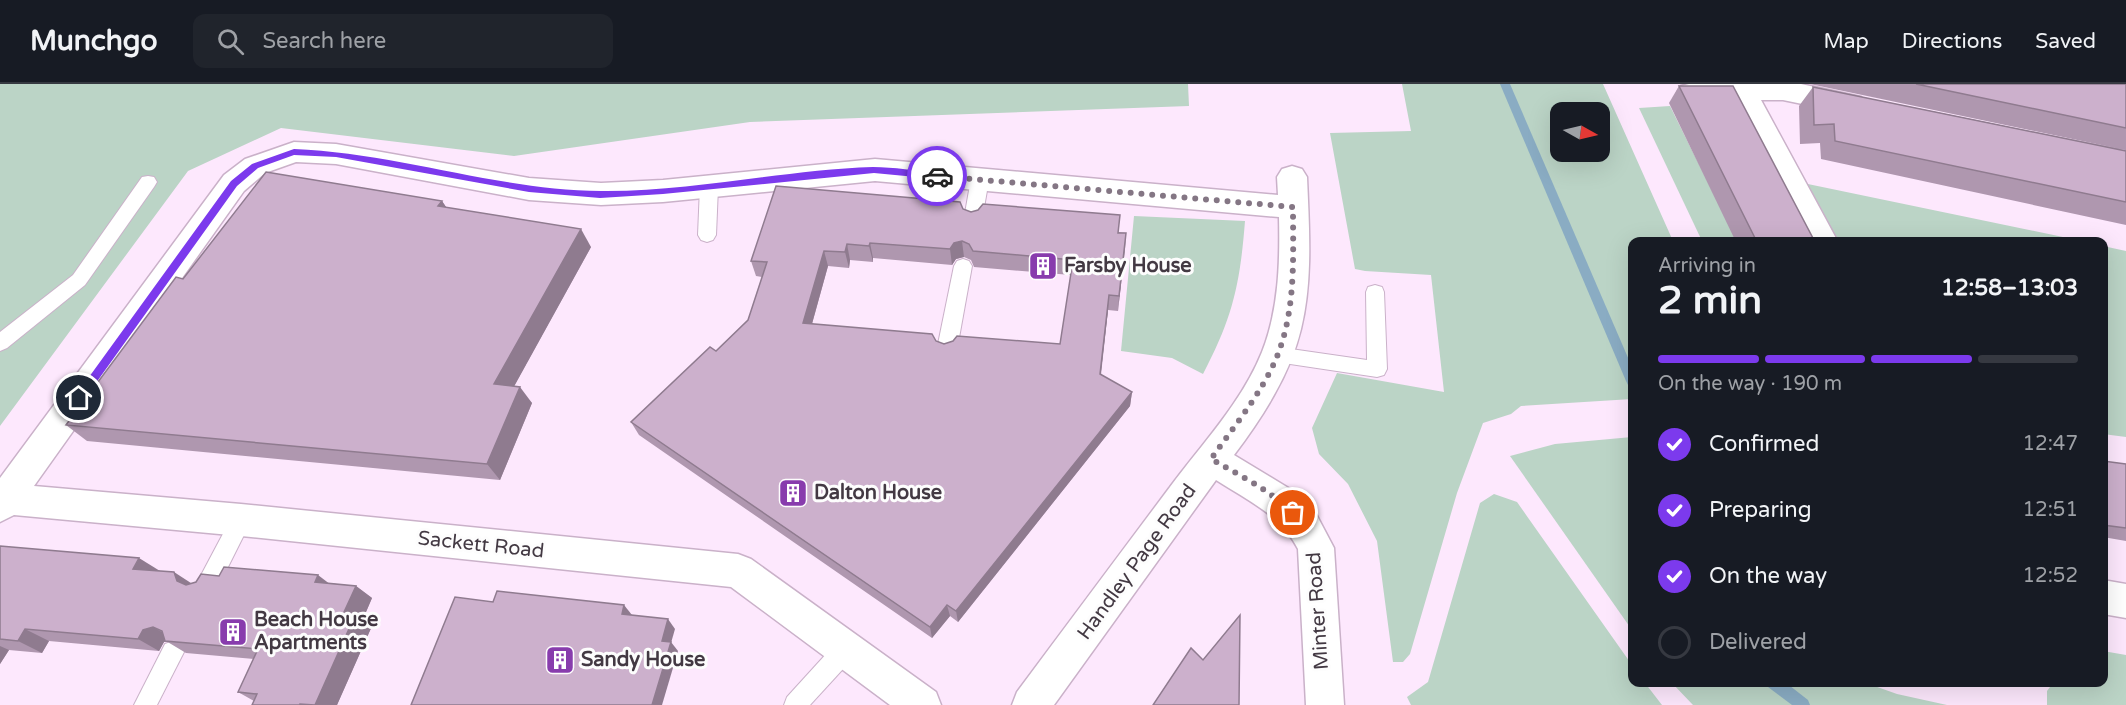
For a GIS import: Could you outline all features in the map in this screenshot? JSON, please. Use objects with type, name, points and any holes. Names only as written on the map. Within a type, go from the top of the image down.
[{"type":"street","points":[[1675,93],[1783,90],[1874,109]]},
{"type":"street","points":[[1742,91],[1820,237]]},
{"type":"street","points":[[2,502],[234,183],[255,166],[294,152],[336,154],[529,189],[600,194],[709,187],[874,170],[980,179]]},
{"type":"street","name":"Handley Page Road","points":[[980,179],[1293,192],[1292,286],[1285,330],[1277,355],[1248,406],[1211,459],[1032,705]]},
{"type":"street","name":"Minter Road","points":[[1211,459],[1283,503],[1303,523],[1316,548],[1325,705]]},
{"type":"street","name":"Sackett Road","points":[[2,502],[241,520],[738,571],[922,705]]},
{"type":"street","points":[[2108,598],[2126,602]]},
{"type":"lane","points":[[973,219],[980,179]]},
{"type":"lane","points":[[0,343],[79,280],[148,182]]},
{"type":"lane","points":[[707,235],[709,187]]},
{"type":"lane","points":[[947,349],[963,266]]},
{"type":"lane","points":[[1277,355],[1377,369],[1375,292]]},
{"type":"lane","points":[[207,586],[241,520]]},
{"type":"lane","points":[[795,705],[846,649]]},
{"type":"lane","points":[[145,705],[173,652]]},
{"type":"green space","points":[[0,84],[1188,84],[1189,106],[750,122],[514,156],[281,128],[188,171],[0,426]]},
{"type":"green space","points":[[1402,84],[1603,84],[1671,237],[1628,237],[1628,399],[1521,406],[1511,414],[1483,423],[1457,493],[1410,654],[1403,662],[1393,662],[1377,541],[1348,484],[1319,454],[1312,428],[1337,373],[1444,392],[1431,275],[1355,269],[1330,133],[1411,131]]},
{"type":"green space","points":[[1670,106],[1735,237],[1700,237],[1639,108]]},
{"type":"green space","points":[[1803,183],[2063,237],[1834,237]]},
{"type":"green space","points":[[1134,216],[1245,221],[1241,263],[1233,300],[1222,335],[1203,374],[1172,358],[1121,351]]},
{"type":"green space","points":[[2108,247],[2126,251],[2126,437],[2108,435]]},
{"type":"green space","points":[[1628,437],[1628,624],[1510,456],[1555,444]]},
{"type":"green space","points":[[1494,494],[1517,502],[1628,659],[1628,687],[1648,687],[1662,705],[1411,705],[1407,697],[1428,682],[1480,503]]},
{"type":"green space","points":[[2108,652],[2126,655],[2126,705],[2047,705],[2047,691],[2050,687],[2108,687]]},
{"type":"green space","points":[[1676,687],[1877,687],[1897,694],[1947,705],[1693,705]]},
{"type":"building","points":[[1916,84],[2126,84],[2126,128]]},
{"type":"building","points":[[1679,86],[1733,86],[1812,237],[1754,237]]},
{"type":"building","points":[[1813,87],[2126,151],[2126,202],[1835,141],[1834,124],[1814,125]]},
{"type":"building","points":[[266,172],[442,201],[438,206],[581,229],[494,384],[520,387],[487,464],[66,425],[176,277],[183,279]]},
{"type":"building","points":[[776,186],[960,202],[963,209],[971,212],[978,210],[983,204],[1120,215],[1118,233],[1126,233],[1119,296],[1109,295],[1100,374],[1132,392],[956,611],[947,605],[930,627],[631,422],[710,347],[716,351],[748,320],[767,262],[751,261]],"holes":[[[962,241],[969,244],[973,251],[1073,260],[1060,344],[957,336],[953,341],[944,344],[936,341],[932,334],[803,323],[824,251],[845,252],[847,244],[869,246],[870,243],[950,249],[954,243]]]},
{"type":"building","points":[[2108,462],[2126,464],[2126,528],[2108,526]]},
{"type":"building","name":"Beach House Apartments","points":[[0,546],[139,558],[133,569],[174,572],[177,581],[186,585],[196,582],[201,574],[219,576],[224,567],[318,575],[315,582],[356,586],[344,612],[356,613],[315,705],[252,705],[257,694],[238,692],[258,649],[165,641],[162,631],[153,627],[143,630],[138,639],[25,629],[18,641],[0,639]]},
{"type":"building","name":"Sandy House","points":[[497,591],[624,605],[622,614],[668,619],[662,641],[671,642],[652,705],[411,705],[455,597],[493,602]]},
{"type":"building","points":[[1240,615],[1239,705],[1153,705],[1191,648],[1203,660]]},
{"type":"waterway","points":[[1505,84],[1628,372]]},
{"type":"waterway","points":[[1780,687],[1803,705]]},
{"type":"way so far","points":[[937,176],[1293,207],[1292,286],[1285,330],[1277,355],[1248,406],[1211,459],[1261,488],[1293,513]]},
{"type":"place","name":"Farsby House","points":[[1043,266]]},
{"type":"place","name":"Dalton House","points":[[793,493]]},
{"type":"place","name":"Beach House Apartments","points":[[233,632]]},
{"type":"place","name":"Sandy House","points":[[560,660]]},
{"type":"route","points":[[79,398],[234,183],[255,166],[294,152],[336,154],[529,189],[600,194],[663,191],[874,170],[937,176]]}]
